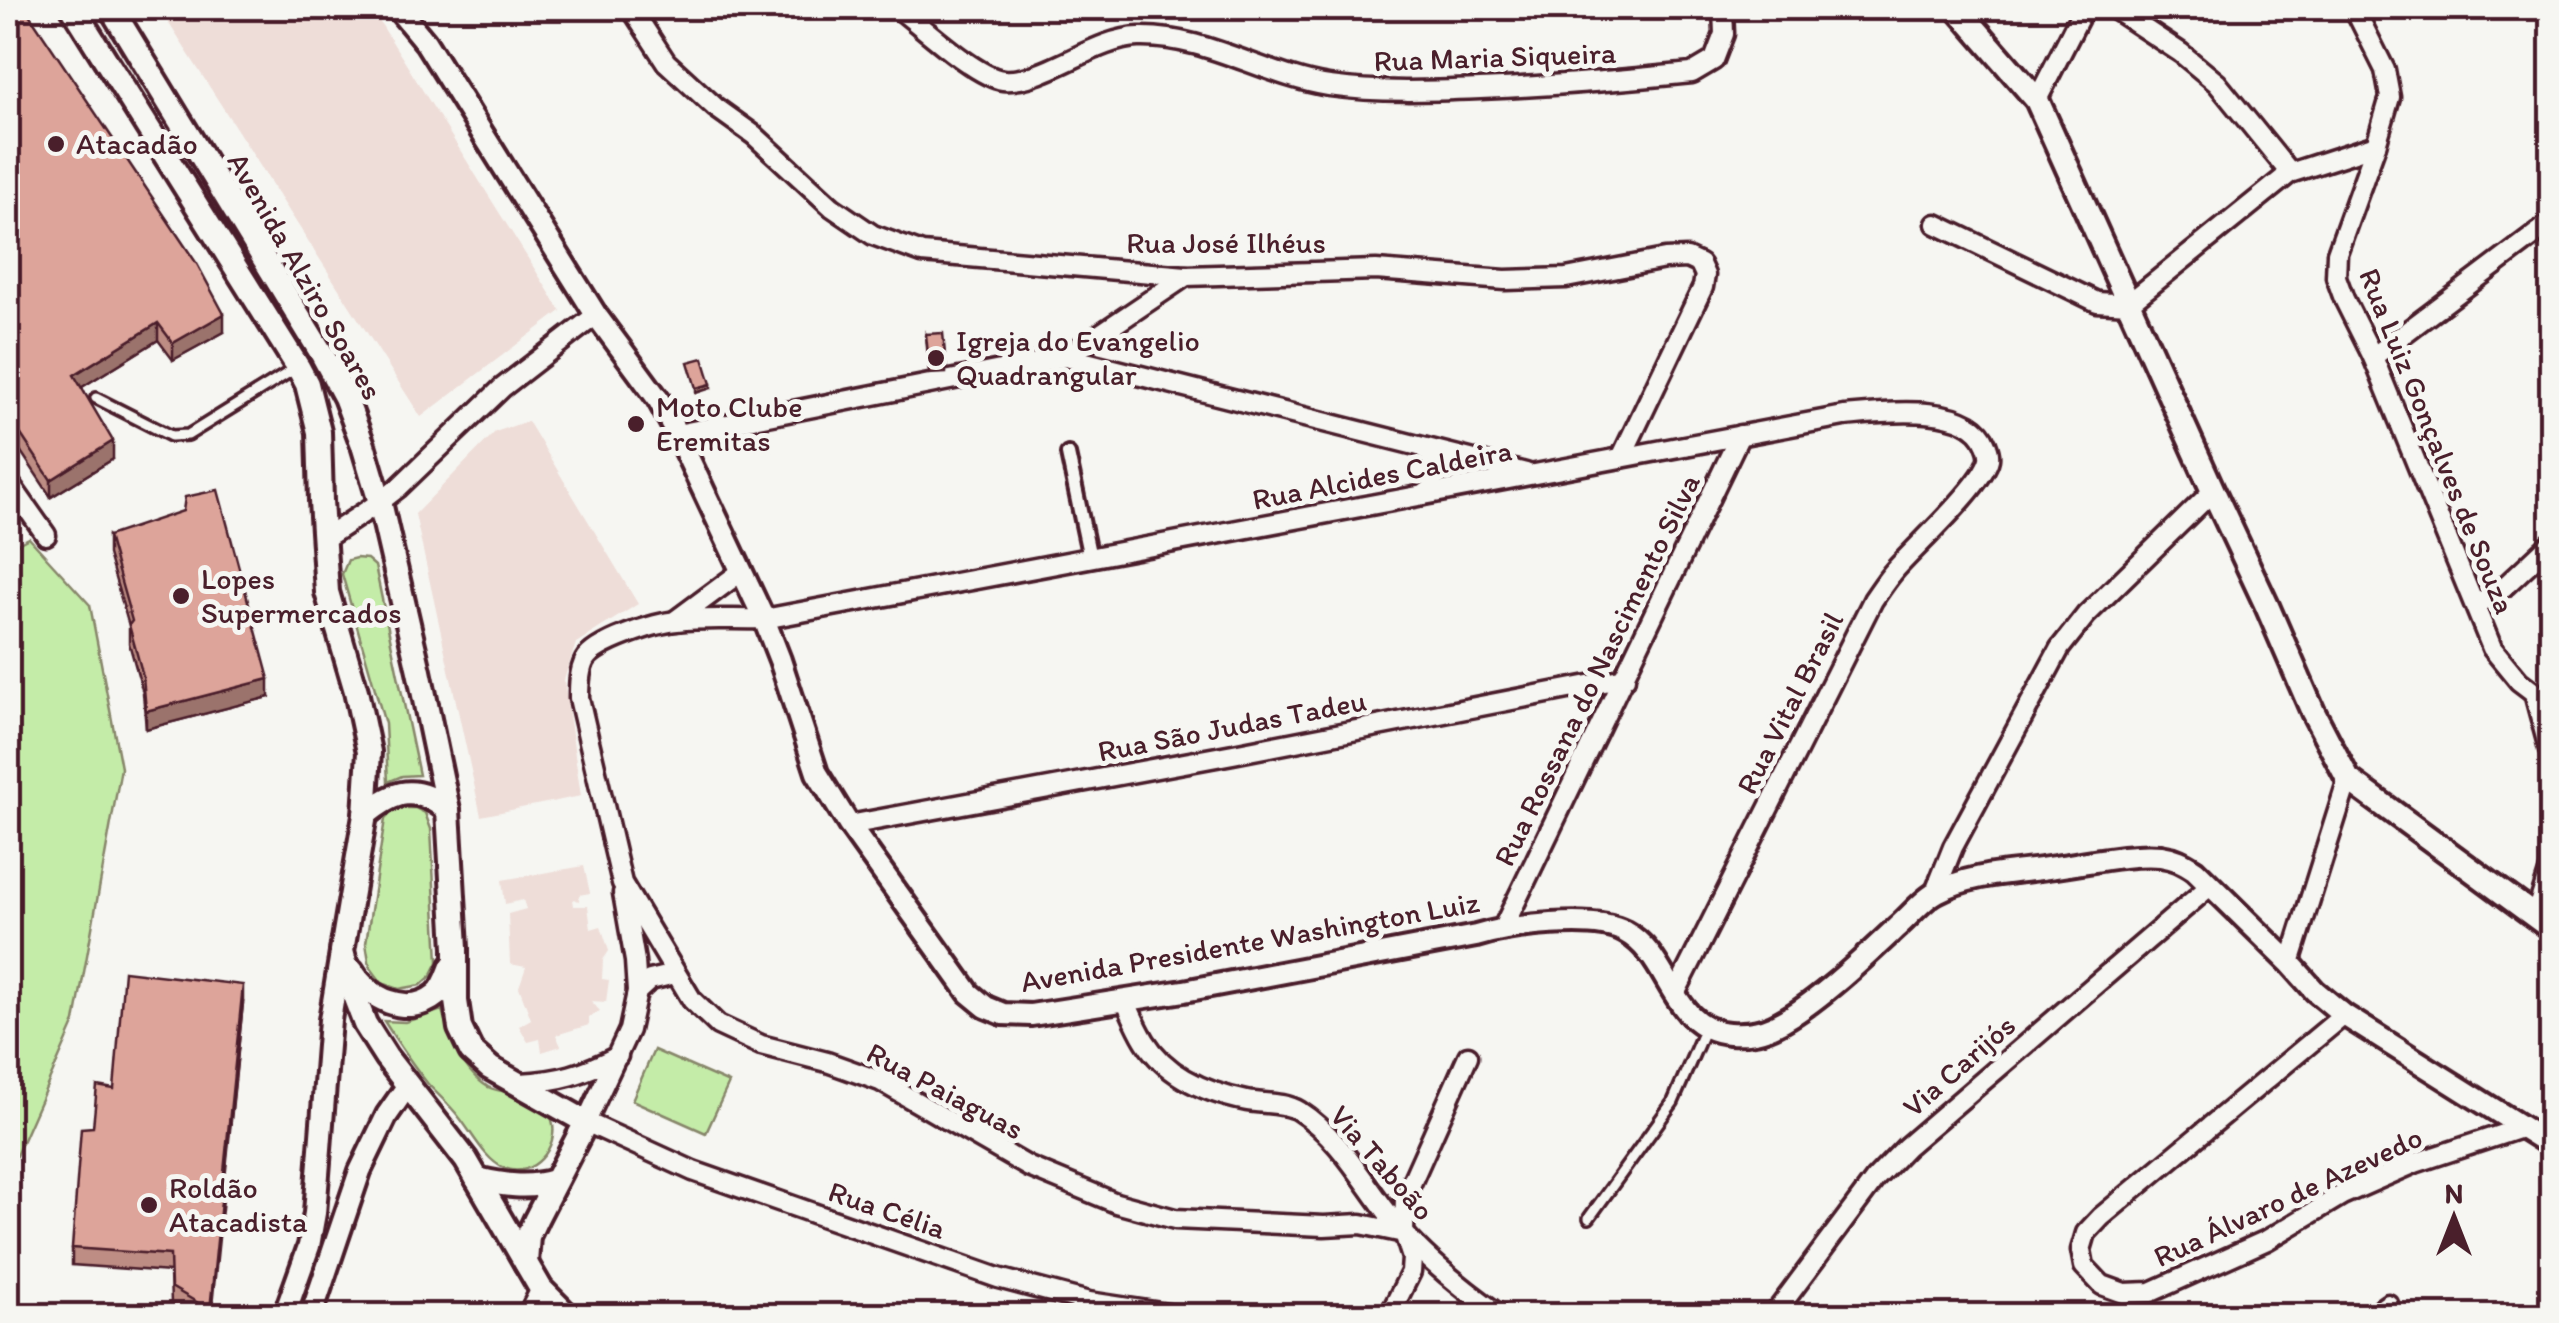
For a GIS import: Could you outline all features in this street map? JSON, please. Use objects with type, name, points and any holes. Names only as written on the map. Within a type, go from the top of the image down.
[{"type":"main road","name":"Avenida Alziro Soares","points":[[73,8],[307,384],[319,432],[327,592],[369,752],[365,815],[342,951],[364,1024],[448,1135],[541,1289],[568,1316]]},
{"type":"main road","name":"Avenida Alziro Soares","points":[[112,8],[322,354],[351,413],[380,502],[448,810],[460,1028],[471,1050],[490,1068],[586,1122]]},
{"type":"main road","points":[[1957,8],[2037,100],[2313,712],[2348,779],[2543,923]]},
{"type":"main road","points":[[365,815],[384,799],[398,794],[430,797],[448,810]]},
{"type":"main road","points":[[342,951],[358,981],[369,992],[393,1003],[415,1005],[436,996],[454,962],[456,948]]},
{"type":"main road","points":[[526,1263],[528,1236],[586,1122]]},
{"type":"main road","points":[[477,1179],[512,1186],[554,1182]]},
{"type":"street","name":"Avenida Presidente Washington Luiz","points":[[397,8],[426,43],[596,315],[658,399],[764,619],[817,773],[849,825],[969,994],[1003,1014],[1031,1015],[1476,936],[1502,928],[1573,924],[1613,926],[1628,933],[1648,950],[1675,994]]},
{"type":"street","points":[[410,8],[426,43]]},
{"type":"street","name":"Rua José Ilhéus","points":[[631,8],[666,62],[832,207],[873,235],[922,253],[1186,276],[1376,270],[1505,280],[1566,278],[1688,258],[1700,264],[1705,275],[1703,288],[1621,458]]},
{"type":"street","name":"Rua Maria Siqueira","points":[[898,8],[984,74],[1004,80],[1031,75],[1116,39],[1138,36],[1191,43],[1324,85],[1370,91],[1506,88],[1692,72],[1714,60],[1724,34],[1723,8]]},
{"type":"street","points":[[2037,100],[2084,8]]},
{"type":"street","points":[[2113,8],[2218,83],[2290,172]]},
{"type":"street","name":"Rua Luiz Gonçalves de Souza","points":[[2354,8],[2386,70],[2390,98],[2337,253],[2336,276],[2492,648],[2519,681],[2552,706]]},
{"type":"street","points":[[1936,224],[2097,302],[2128,304],[2290,172],[2376,145]]},
{"type":"street","points":[[2372,358],[2552,222]]},
{"type":"street","points":[[677,434],[1066,357],[1186,276]]},
{"type":"street","points":[[324,538],[380,502],[502,388],[596,315]]},
{"type":"street","points":[[1066,357],[1531,475]]},
{"type":"street","name":"Rua Alcides Caldeira","points":[[764,619],[1844,416],[1908,412],[1938,415],[1970,425],[1983,437],[1989,460]]},
{"type":"street","name":"Rua Rossana do Nascimento Silva","points":[[1502,928],[1740,435]]},
{"type":"street","points":[[1423,448],[1435,462],[1432,488],[1423,495]]},
{"type":"street","points":[[1068,454],[1090,558]]},
{"type":"street","name":"Rua Vital Brasil","points":[[1675,994],[1873,600],[1894,571],[1978,480],[1989,460]]},
{"type":"street","points":[[8,481],[46,535]]},
{"type":"street","points":[[1935,892],[1953,847],[2060,648],[2086,615],[2213,491]]},
{"type":"street","points":[[2476,605],[2504,586],[2552,542]]},
{"type":"street","name":"Rua Paiaguas","points":[[676,620],[742,571]]},
{"type":"street","name":"Rua Paiaguas","points":[[764,619],[676,620],[614,639],[596,648],[585,660],[580,678],[584,729],[622,882],[692,1000],[718,1025],[761,1046],[827,1062],[880,1081],[1029,1168],[1116,1203],[1175,1220],[1361,1224],[1404,1233]]},
{"type":"street","name":"Rua São Judas Tadeu","points":[[849,825],[1625,678]]},
{"type":"street","points":[[2534,693],[2552,760]]},
{"type":"street","points":[[2290,963],[2348,779]]},
{"type":"street","points":[[1675,994],[1692,1020],[1720,1032],[1748,1034],[1797,1012],[1935,892],[1974,878],[2106,860],[2156,856],[2178,859],[2195,870],[2315,991],[2344,1015],[2552,1146]]},
{"type":"street","points":[[2543,923],[2552,863]]},
{"type":"street","points":[[586,1122],[629,1030],[637,992],[622,882]]},
{"type":"street","name":"Via Carijós","points":[[1773,1316],[1875,1179],[1906,1147],[2210,886]]},
{"type":"street","points":[[284,1316],[309,1246],[315,1213],[330,1020],[342,951]]},
{"type":"street","points":[[637,992],[650,980],[675,974]]},
{"type":"street","name":"Via Taboão","points":[[1124,1000],[1145,1042],[1161,1062],[1183,1079],[1210,1092],[1295,1108],[1318,1125],[1404,1233],[1469,1294],[1501,1316]]},
{"type":"street","name":"Rua Álvaro de Azevedo","points":[[2344,1015],[2086,1234],[2084,1266],[2102,1285],[2124,1292],[2151,1292],[2267,1240],[2342,1195],[2414,1163],[2521,1128]]},
{"type":"street","points":[[520,1083],[563,1079],[618,1055]]},
{"type":"street","points":[[1389,1316],[1411,1272],[1412,1258],[1404,1233],[1405,1197],[1468,1056]]},
{"type":"street","points":[[311,1316],[360,1170],[387,1115],[408,1084]]},
{"type":"street","name":"Rua Célia","points":[[586,1122],[693,1171],[998,1278],[1089,1302],[1181,1316]]},
{"type":"street","points":[[527,1316],[541,1289]]},
{"type":"street","points":[[2371,1316],[2388,1304]]},
{"type":"lane","points":[[96,398],[171,436],[188,434],[298,366]]},
{"type":"lane","points":[[1589,1218],[1673,1102],[1706,1026]]},
{"type":"shaded area","points":[[159,8],[371,8],[561,311],[421,417]]},
{"type":"shaded area","points":[[528,421],[638,604],[576,643],[564,680],[581,796],[481,816],[415,514],[495,432]]},
{"type":"shaded area","points":[[584,866],[590,893],[579,895],[579,901],[573,899],[574,906],[588,906],[591,929],[601,926],[609,951],[603,960],[602,979],[609,980],[606,1002],[591,1001],[600,1011],[589,1018],[589,1025],[556,1035],[561,1046],[542,1052],[540,1039],[528,1042],[519,1026],[531,1019],[519,987],[526,967],[510,964],[508,914],[526,909],[523,900],[505,904],[502,880]]},
{"type":"green space","points":[[29,538],[90,605],[121,768],[75,1022],[8,1174],[8,549]]},
{"type":"green space","points":[[367,559],[375,566],[419,775],[388,782],[385,724],[342,574],[348,560]]},
{"type":"green space","points":[[405,808],[425,813],[431,829],[438,962],[421,985],[399,989],[382,983],[370,967],[366,943],[385,819],[393,811]]},
{"type":"green space","points":[[442,1010],[458,1053],[479,1080],[495,1090],[532,1098],[552,1120],[552,1141],[534,1165],[514,1170],[491,1159],[428,1084],[384,1021],[405,1022]]},
{"type":"green space","points":[[654,1050],[729,1083],[706,1133],[632,1100]]},
{"type":"building","name":"Atacadão","points":[[8,8],[25,8],[197,264],[224,314],[173,343],[158,323],[74,375],[113,441],[51,480],[8,415]]},
{"type":"building","name":"Igreja do Evangelio Quadrangular","points":[[943,333],[946,364],[929,365],[926,334]]},
{"type":"building","points":[[703,358],[711,384],[696,388],[688,362]]},
{"type":"building","name":"Lopes Supermercados","points":[[218,490],[269,679],[146,711],[143,676],[129,625],[132,621],[108,536],[183,511],[185,497]]},
{"type":"building","name":"Roldão Atacadista","points":[[124,971],[243,985],[210,1310],[171,1287],[170,1255],[72,1248],[81,1128],[93,1127],[97,1086],[114,1089]]},
{"type":"place","name":"Atacadão","points":[[56,144]]},
{"type":"place","name":"Igreja do Evangelio Quadrangular","points":[[936,358]]},
{"type":"place","name":"Moto Clube Eremitas","points":[[636,424]]},
{"type":"place","name":"Lopes Supermercados","points":[[181,596]]},
{"type":"place","name":"Roldão Atacadista","points":[[149,1205]]}]
